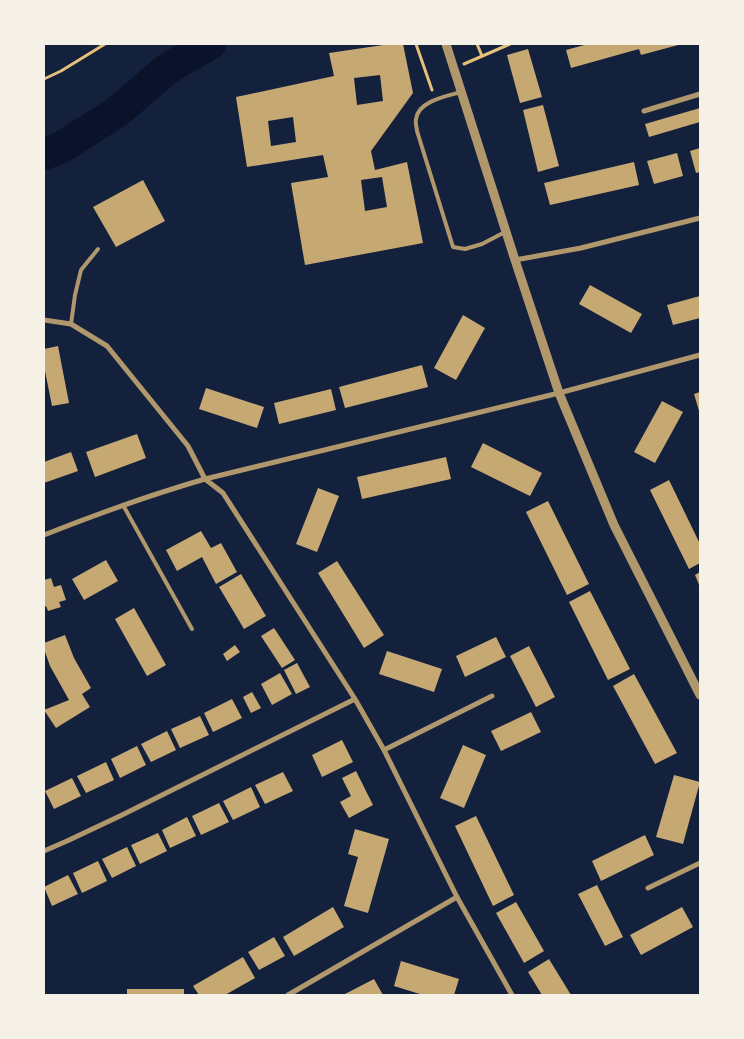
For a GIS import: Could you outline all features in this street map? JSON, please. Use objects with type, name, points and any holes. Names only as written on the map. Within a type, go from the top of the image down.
[{"type":"street","points":[[446,44],[559,394],[614,525],[700,695]]},
{"type":"street","points":[[644,111],[700,94]]},
{"type":"street","points":[[515,260],[581,248],[700,218]]},
{"type":"street","points":[[44,320],[71,324],[106,346],[188,446],[205,479],[223,493],[355,699],[384,750],[457,897],[512,995]]},
{"type":"street","points":[[44,535],[123,505],[205,479],[559,394],[700,355]]},
{"type":"street","points":[[384,750],[492,696]]},
{"type":"street","points":[[44,851],[120,816],[355,699]]},
{"type":"street","points":[[648,888],[700,863]]},
{"type":"street","points":[[288,995],[457,897]]},
{"type":"lane","points":[[461,92],[424,105],[416,119],[417,131],[453,247],[465,249],[482,244],[506,232]]},
{"type":"lane","points":[[71,324],[80,270],[98,249]]},
{"type":"lane","points":[[123,505],[192,629]]},
{"type":"path","points":[[44,79],[61,71],[105,44]]},
{"type":"path","points":[[416,44],[435,100]]},
{"type":"path","points":[[477,44],[482,56]]},
{"type":"path","points":[[454,68],[510,44]]},
{"type":"building","points":[[390,44],[403,44],[413,93],[371,151],[375,170],[407,162],[423,243],[305,265],[291,183],[328,177],[323,155],[247,167],[236,97],[334,76],[329,53]],"holes":[[[380,75],[383,101],[357,105],[354,78]],[[293,117],[296,142],[271,146],[268,121]],[[382,177],[387,207],[365,211],[361,180]]]},
{"type":"building","points":[[588,44],[682,44],[641,55],[639,49],[571,68],[566,50]]},
{"type":"building","points":[[528,49],[542,97],[520,103],[507,55]]},
{"type":"building","points":[[543,105],[559,166],[538,172],[523,110]]},
{"type":"building","points":[[700,108],[700,122],[649,137],[645,124]]},
{"type":"building","points":[[700,148],[700,172],[696,173],[690,151]]},
{"type":"building","points":[[677,153],[683,176],[654,184],[647,161]]},
{"type":"building","points":[[634,162],[639,185],[550,205],[544,183]]},
{"type":"building","points":[[143,180],[165,221],[116,247],[93,207]]},
{"type":"building","points":[[590,285],[642,314],[631,333],[579,304]]},
{"type":"building","points":[[700,296],[700,318],[673,325],[667,305]]},
{"type":"building","points":[[463,315],[485,328],[456,380],[434,368]]},
{"type":"building","points":[[58,346],[69,403],[52,406],[44,366],[44,349]]},
{"type":"building","points":[[422,365],[428,387],[345,408],[339,387]]},
{"type":"building","points":[[206,388],[264,407],[257,428],[199,409]]},
{"type":"building","points":[[331,389],[336,410],[279,424],[274,403]]},
{"type":"building","points":[[700,392],[700,414],[694,394]]},
{"type":"building","points":[[662,401],[683,412],[655,463],[634,452]]},
{"type":"building","points":[[137,434],[146,458],[95,477],[86,452]]},
{"type":"building","points":[[483,443],[542,473],[530,496],[471,467]]},
{"type":"building","points":[[71,452],[78,471],[44,483],[44,462]]},
{"type":"building","points":[[446,457],[451,479],[362,499],[357,477]]},
{"type":"building","points":[[669,480],[700,544],[700,563],[689,569],[650,490]]},
{"type":"building","points":[[318,488],[339,496],[317,552],[296,544]]},
{"type":"building","points":[[548,501],[589,584],[567,595],[526,512]]},
{"type":"building","points":[[201,531],[211,548],[221,543],[237,572],[216,584],[202,557],[177,571],[166,550]]},
{"type":"building","points":[[106,560],[118,581],[84,600],[72,579]]},
{"type":"building","points":[[337,561],[384,635],[364,648],[318,573]]},
{"type":"building","points":[[700,572],[700,587],[695,575]]},
{"type":"building","points":[[241,574],[266,616],[244,629],[219,587]]},
{"type":"building","points":[[51,578],[54,587],[61,585],[66,600],[59,602],[61,607],[48,611],[46,606],[44,607],[44,580]]},
{"type":"building","points":[[590,591],[630,669],[608,680],[569,602]]},
{"type":"building","points":[[134,608],[166,665],[147,676],[115,619]]},
{"type":"building","points":[[274,628],[295,660],[282,668],[261,636]]},
{"type":"building","points":[[65,635],[74,658],[91,688],[82,694],[90,707],[56,728],[44,710],[69,700],[50,666],[44,649],[44,643]]},
{"type":"building","points":[[496,637],[506,657],[465,677],[456,656]]},
{"type":"building","points":[[235,645],[240,652],[227,661],[223,654]]},
{"type":"building","points":[[529,646],[555,697],[536,707],[510,656]]},
{"type":"building","points":[[387,651],[442,669],[434,692],[379,674]]},
{"type":"building","points":[[297,663],[310,687],[296,694],[284,670]]},
{"type":"building","points":[[280,673],[292,694],[272,705],[261,684]]},
{"type":"building","points":[[634,674],[677,753],[655,764],[613,686]]},
{"type":"building","points":[[252,692],[261,708],[251,713],[243,697]]},
{"type":"building","points":[[232,699],[242,718],[213,732],[204,713]]},
{"type":"building","points":[[531,712],[541,732],[501,751],[491,731]]},
{"type":"building","points":[[200,716],[209,735],[180,748],[171,729]]},
{"type":"building","points":[[167,731],[176,750],[151,762],[141,744]]},
{"type":"building","points":[[342,740],[353,762],[322,777],[312,755]]},
{"type":"building","points":[[463,745],[486,755],[464,808],[440,798]]},
{"type":"building","points":[[137,746],[146,765],[120,778],[111,759]]},
{"type":"building","points":[[106,762],[114,780],[86,793],[77,776]]},
{"type":"building","points":[[356,771],[373,805],[349,818],[340,802],[351,796],[342,778]]},
{"type":"building","points":[[283,772],[293,791],[265,804],[255,785]]},
{"type":"building","points":[[674,775],[700,782],[683,844],[656,837]]},
{"type":"building","points":[[72,778],[81,796],[54,809],[45,791]]},
{"type":"building","points":[[251,787],[260,807],[233,820],[223,801]]},
{"type":"building","points":[[219,803],[229,822],[201,835],[192,816]]},
{"type":"building","points":[[476,816],[514,895],[493,906],[455,826]]},
{"type":"building","points":[[187,817],[196,836],[170,848],[162,830]]},
{"type":"building","points":[[355,829],[389,839],[368,913],[344,906],[358,857],[348,854]]},
{"type":"building","points":[[158,833],[167,851],[140,864],[131,845]]},
{"type":"building","points":[[645,835],[654,855],[601,881],[592,861]]},
{"type":"building","points":[[127,847],[136,866],[112,878],[102,859]]},
{"type":"building","points":[[98,861],[107,881],[82,893],[73,873]]},
{"type":"building","points":[[68,875],[78,894],[52,906],[44,887]]},
{"type":"building","points":[[597,885],[623,937],[605,946],[578,894]]},
{"type":"building","points":[[516,902],[544,951],[524,963],[496,913]]},
{"type":"building","points":[[333,907],[344,927],[294,956],[283,937]]},
{"type":"building","points":[[682,907],[693,927],[641,955],[630,935]]},
{"type":"building","points":[[274,937],[285,956],[259,970],[248,952]]},
{"type":"building","points":[[243,957],[255,978],[225,995],[199,995],[193,986]]},
{"type":"building","points":[[549,959],[571,995],[542,995],[528,972]]},
{"type":"building","points":[[401,961],[459,979],[454,995],[423,995],[394,986]]},
{"type":"building","points":[[374,979],[383,995],[343,995]]},
{"type":"building","points":[[127,989],[184,989],[184,995],[127,995]]},
{"type":"waterway","points":[[44,154],[62,147],[117,112],[167,69],[210,44]]}]
